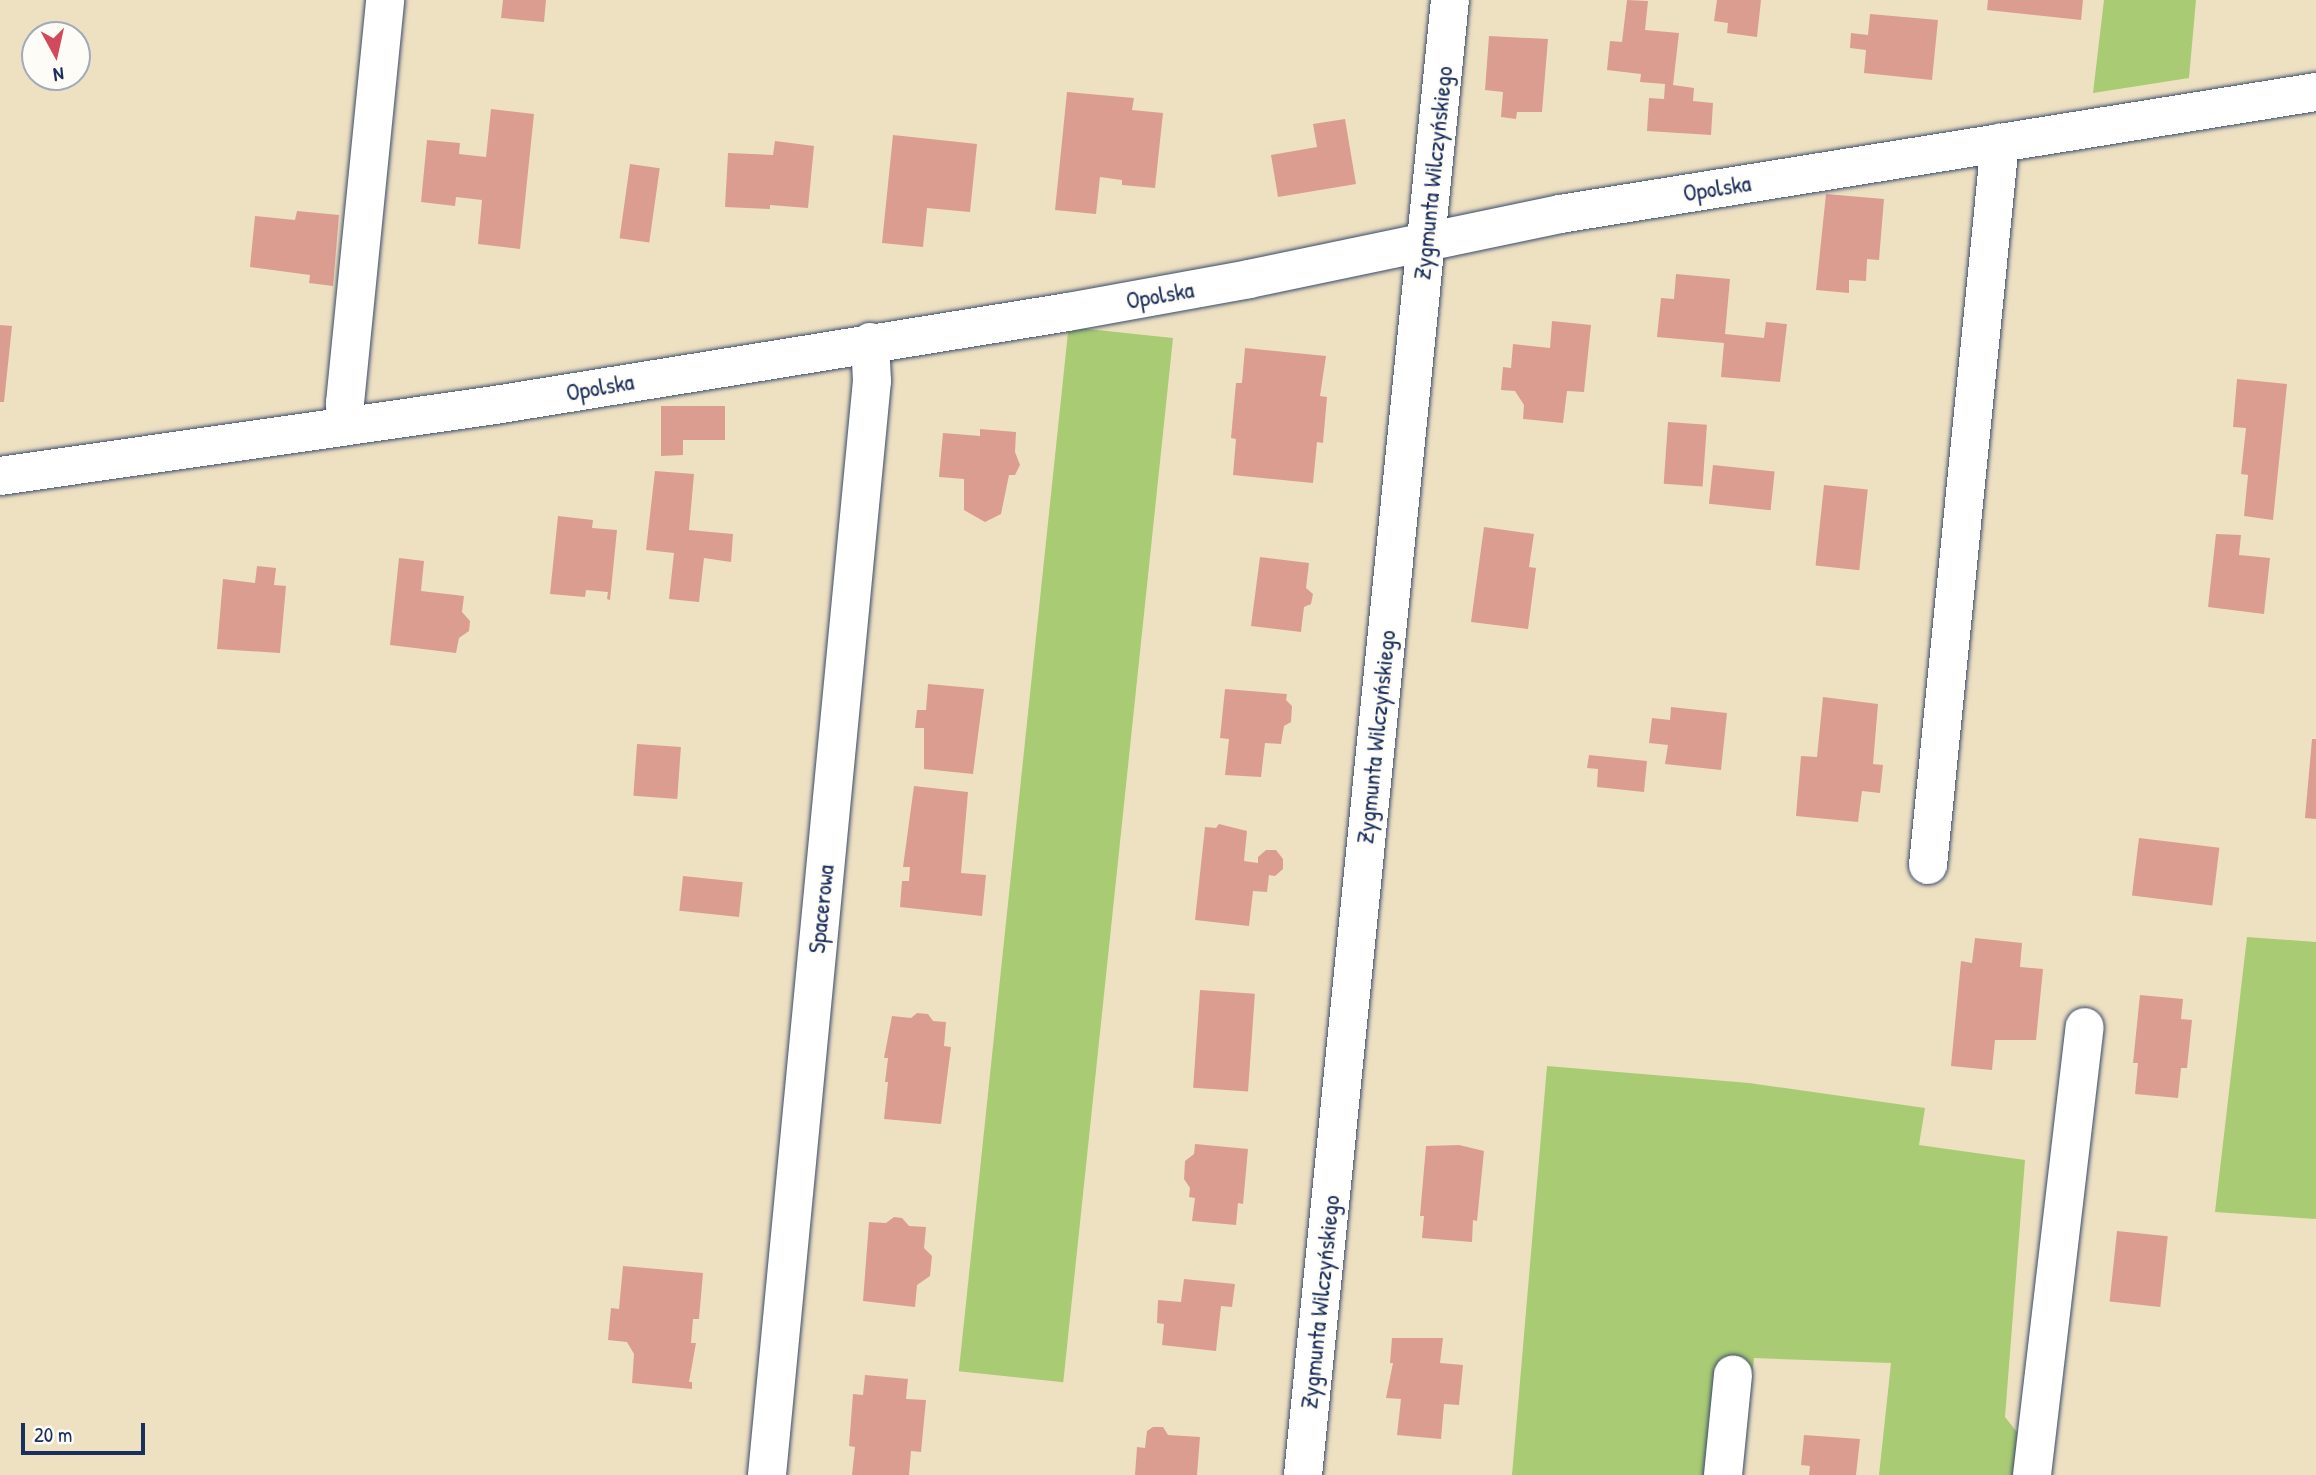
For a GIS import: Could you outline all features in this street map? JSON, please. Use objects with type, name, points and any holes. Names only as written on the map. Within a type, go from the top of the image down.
[{"type":"street","points":[[346,425],[345,403],[384,0]]},
{"type":"street","name":"Zygmunta Wilczyńskiego","points":[[1303,1475],[1450,0]]},
{"type":"street","name":"Opolska","points":[[0,476],[495,404],[1081,310],[1249,279],[1560,214],[2316,92]]},
{"type":"street","points":[[1928,865],[2000,143]]},
{"type":"street","name":"Spacerowa","points":[[766,1475],[872,382],[870,342]]},
{"type":"street","points":[[2032,1475],[2085,1027]]},
{"type":"street","points":[[1723,1475],[1733,1374]]},
{"type":"green space","points":[[2104,0],[2196,0],[2189,78],[2093,93]]},
{"type":"green space","points":[[1069,327],[1173,338],[1063,1382],[959,1371]]},
{"type":"green space","points":[[2247,937],[2316,942],[2316,1219],[2215,1212]]},
{"type":"green space","points":[[1547,1066],[1749,1083],[1925,1108],[1919,1145],[2025,1160],[2005,1417],[2025,1442],[2021,1475],[1879,1475],[1891,1363],[1754,1358],[1742,1475],[1512,1475]]},
{"type":"building","points":[[503,0],[546,0],[544,22],[501,18]]},
{"type":"building","points":[[1627,0],[1648,1],[1645,30],[1679,33],[1673,85],[1694,88],[1693,101],[1713,103],[1711,135],[1647,131],[1649,98],[1664,99],[1665,84],[1640,82],[1641,74],[1607,70],[1610,41],[1622,42]]},
{"type":"building","points":[[1717,0],[1761,0],[1757,37],[1727,33],[1728,23],[1714,21]]},
{"type":"building","points":[[1988,0],[2083,0],[2081,20],[1987,10]]},
{"type":"building","points":[[1870,14],[1938,20],[1932,80],[1864,73],[1866,50],[1850,48],[1851,33],[1868,35]]},
{"type":"building","points":[[1489,36],[1548,39],[1542,112],[1517,112],[1516,119],[1501,117],[1503,92],[1485,90]]},
{"type":"building","points":[[1067,92],[1134,98],[1132,110],[1163,113],[1155,188],[1122,185],[1122,180],[1100,177],[1096,214],[1055,210]]},
{"type":"building","points":[[491,109],[534,114],[520,249],[478,244],[482,200],[456,197],[455,206],[421,202],[427,140],[460,143],[459,154],[486,157]]},
{"type":"building","points":[[1345,119],[1356,184],[1278,197],[1271,155],[1317,147],[1313,124]]},
{"type":"building","points":[[893,135],[977,144],[970,212],[927,208],[923,247],[882,243]]},
{"type":"building","points":[[775,141],[814,146],[808,208],[770,205],[770,209],[725,207],[728,153],[773,155]]},
{"type":"building","points":[[630,164],[660,168],[649,242],[620,238]]},
{"type":"building","points":[[1826,194],[1884,199],[1879,260],[1867,259],[1866,281],[1849,280],[1849,293],[1816,290]]},
{"type":"building","points":[[297,211],[339,215],[333,286],[309,283],[310,275],[250,267],[255,216],[295,220]]},
{"type":"building","points":[[1676,274],[1730,279],[1725,334],[1764,338],[1766,322],[1787,324],[1780,382],[1721,377],[1724,343],[1657,337],[1661,298],[1674,299]]},
{"type":"building","points":[[1552,321],[1591,325],[1584,392],[1567,391],[1563,423],[1523,419],[1524,405],[1515,391],[1501,390],[1503,367],[1511,368],[1513,344],[1550,348]]},
{"type":"building","points":[[0,325],[12,326],[4,402],[0,402]]},
{"type":"building","points":[[1245,348],[1326,356],[1320,396],[1327,397],[1323,443],[1317,442],[1313,483],[1233,475],[1236,439],[1231,438],[1236,383],[1242,383]]},
{"type":"building","points":[[2237,379],[2287,384],[2273,520],[2244,516],[2248,475],[2241,474],[2246,428],[2233,427]]},
{"type":"building","points":[[661,406],[725,406],[725,440],[683,440],[683,455],[661,456]]},
{"type":"building","points":[[1668,422],[1707,425],[1703,487],[1664,484]]},
{"type":"building","points":[[980,429],[1016,432],[1015,452],[1020,465],[1015,475],[1009,475],[1001,514],[985,522],[964,510],[964,479],[939,477],[943,433],[980,436]]},
{"type":"building","points":[[1713,465],[1775,471],[1771,510],[1709,504]]},
{"type":"building","points":[[655,471],[694,474],[689,530],[733,534],[731,562],[704,558],[699,602],[669,599],[674,553],[646,550]]},
{"type":"building","points":[[1824,485],[1868,490],[1859,570],[1816,566]]},
{"type":"building","points":[[558,516],[593,520],[592,528],[617,530],[610,600],[607,599],[608,592],[586,590],[585,597],[550,594]]},
{"type":"building","points":[[1484,527],[1534,534],[1529,567],[1536,568],[1528,629],[1471,622]]},
{"type":"building","points":[[2216,534],[2241,535],[2239,555],[2270,558],[2264,614],[2208,607]]},
{"type":"building","points":[[1260,557],[1309,563],[1306,588],[1313,594],[1311,604],[1304,607],[1301,632],[1251,626]]},
{"type":"building","points":[[399,558],[424,561],[421,591],[464,596],[462,612],[470,621],[469,631],[459,638],[456,653],[390,645]]},
{"type":"building","points":[[257,566],[276,568],[274,585],[286,586],[280,653],[217,649],[223,579],[255,583]]},
{"type":"building","points":[[928,684],[984,689],[973,774],[924,769],[924,728],[915,728],[917,710],[926,710]]},
{"type":"building","points":[[1225,689],[1287,694],[1286,700],[1292,706],[1291,722],[1284,726],[1281,744],[1265,743],[1261,777],[1225,775],[1229,739],[1220,738]]},
{"type":"building","points":[[1823,697],[1878,704],[1873,764],[1883,765],[1880,793],[1862,791],[1858,822],[1796,816],[1801,756],[1817,757]]},
{"type":"building","points":[[1671,707],[1727,713],[1721,770],[1665,764],[1668,745],[1649,743],[1652,718],[1670,720]]},
{"type":"building","points":[[2312,739],[2316,739],[2316,819],[2305,818]]},
{"type":"building","points":[[637,744],[681,747],[677,799],[633,796]]},
{"type":"building","points":[[1589,755],[1647,761],[1644,792],[1597,787],[1598,769],[1587,768]]},
{"type":"building","points":[[914,786],[968,792],[961,873],[986,875],[982,916],[900,907],[902,881],[909,881],[910,867],[903,867]]},
{"type":"building","points":[[1219,824],[1247,831],[1244,861],[1258,863],[1258,857],[1266,850],[1276,850],[1283,859],[1283,869],[1275,876],[1269,875],[1267,892],[1253,891],[1249,926],[1195,920],[1205,827],[1216,828]]},
{"type":"building","points":[[2139,838],[2219,848],[2212,905],[2132,896]]},
{"type":"building","points":[[683,876],[743,882],[739,917],[679,911]]},
{"type":"building","points":[[1975,938],[2022,943],[2020,967],[2043,969],[2036,1040],[1995,1040],[1992,1070],[1951,1066],[1961,961],[1972,963]]},
{"type":"building","points":[[1200,990],[1255,994],[1248,1092],[1193,1088]]},
{"type":"building","points":[[2140,995],[2183,999],[2181,1019],[2192,1020],[2187,1068],[2181,1068],[2178,1098],[2135,1094],[2138,1063],[2133,1063]]},
{"type":"building","points":[[917,1013],[928,1014],[933,1021],[946,1022],[944,1046],[951,1047],[941,1124],[884,1119],[888,1058],[884,1058],[892,1016],[911,1018]]},
{"type":"building","points":[[1195,1144],[1248,1149],[1243,1204],[1238,1203],[1236,1225],[1192,1221],[1195,1198],[1189,1197],[1190,1188],[1184,1179],[1185,1161],[1194,1154]]},
{"type":"building","points":[[1459,1145],[1484,1151],[1477,1221],[1473,1220],[1472,1242],[1422,1238],[1424,1216],[1420,1216],[1426,1146]]},
{"type":"building","points":[[894,1217],[902,1218],[909,1226],[926,1227],[924,1248],[932,1256],[930,1276],[917,1285],[915,1307],[863,1301],[869,1222],[886,1223]]},
{"type":"building","points":[[2117,1231],[2168,1236],[2160,1307],[2110,1302]]},
{"type":"building","points":[[623,1266],[703,1273],[699,1319],[693,1319],[691,1343],[696,1343],[689,1382],[692,1382],[692,1389],[632,1383],[634,1354],[627,1342],[608,1340],[611,1308],[619,1309]]},
{"type":"building","points":[[1184,1279],[1235,1284],[1232,1307],[1221,1306],[1216,1351],[1162,1345],[1164,1324],[1157,1323],[1158,1300],[1181,1302]]},
{"type":"building","points":[[1392,1338],[1443,1338],[1440,1363],[1463,1365],[1459,1405],[1444,1404],[1441,1439],[1397,1435],[1401,1399],[1386,1398],[1393,1363],[1390,1363]]},
{"type":"building","points":[[865,1375],[908,1379],[906,1399],[926,1400],[921,1452],[911,1451],[909,1475],[852,1475],[855,1447],[849,1446],[853,1394],[863,1395]]},
{"type":"building","points":[[1153,1427],[1163,1427],[1168,1435],[1200,1437],[1197,1475],[1135,1475],[1137,1447],[1145,1448],[1147,1431]]},
{"type":"building","points":[[1804,1435],[1860,1439],[1856,1475],[1809,1475],[1810,1466],[1801,1465]]}]
